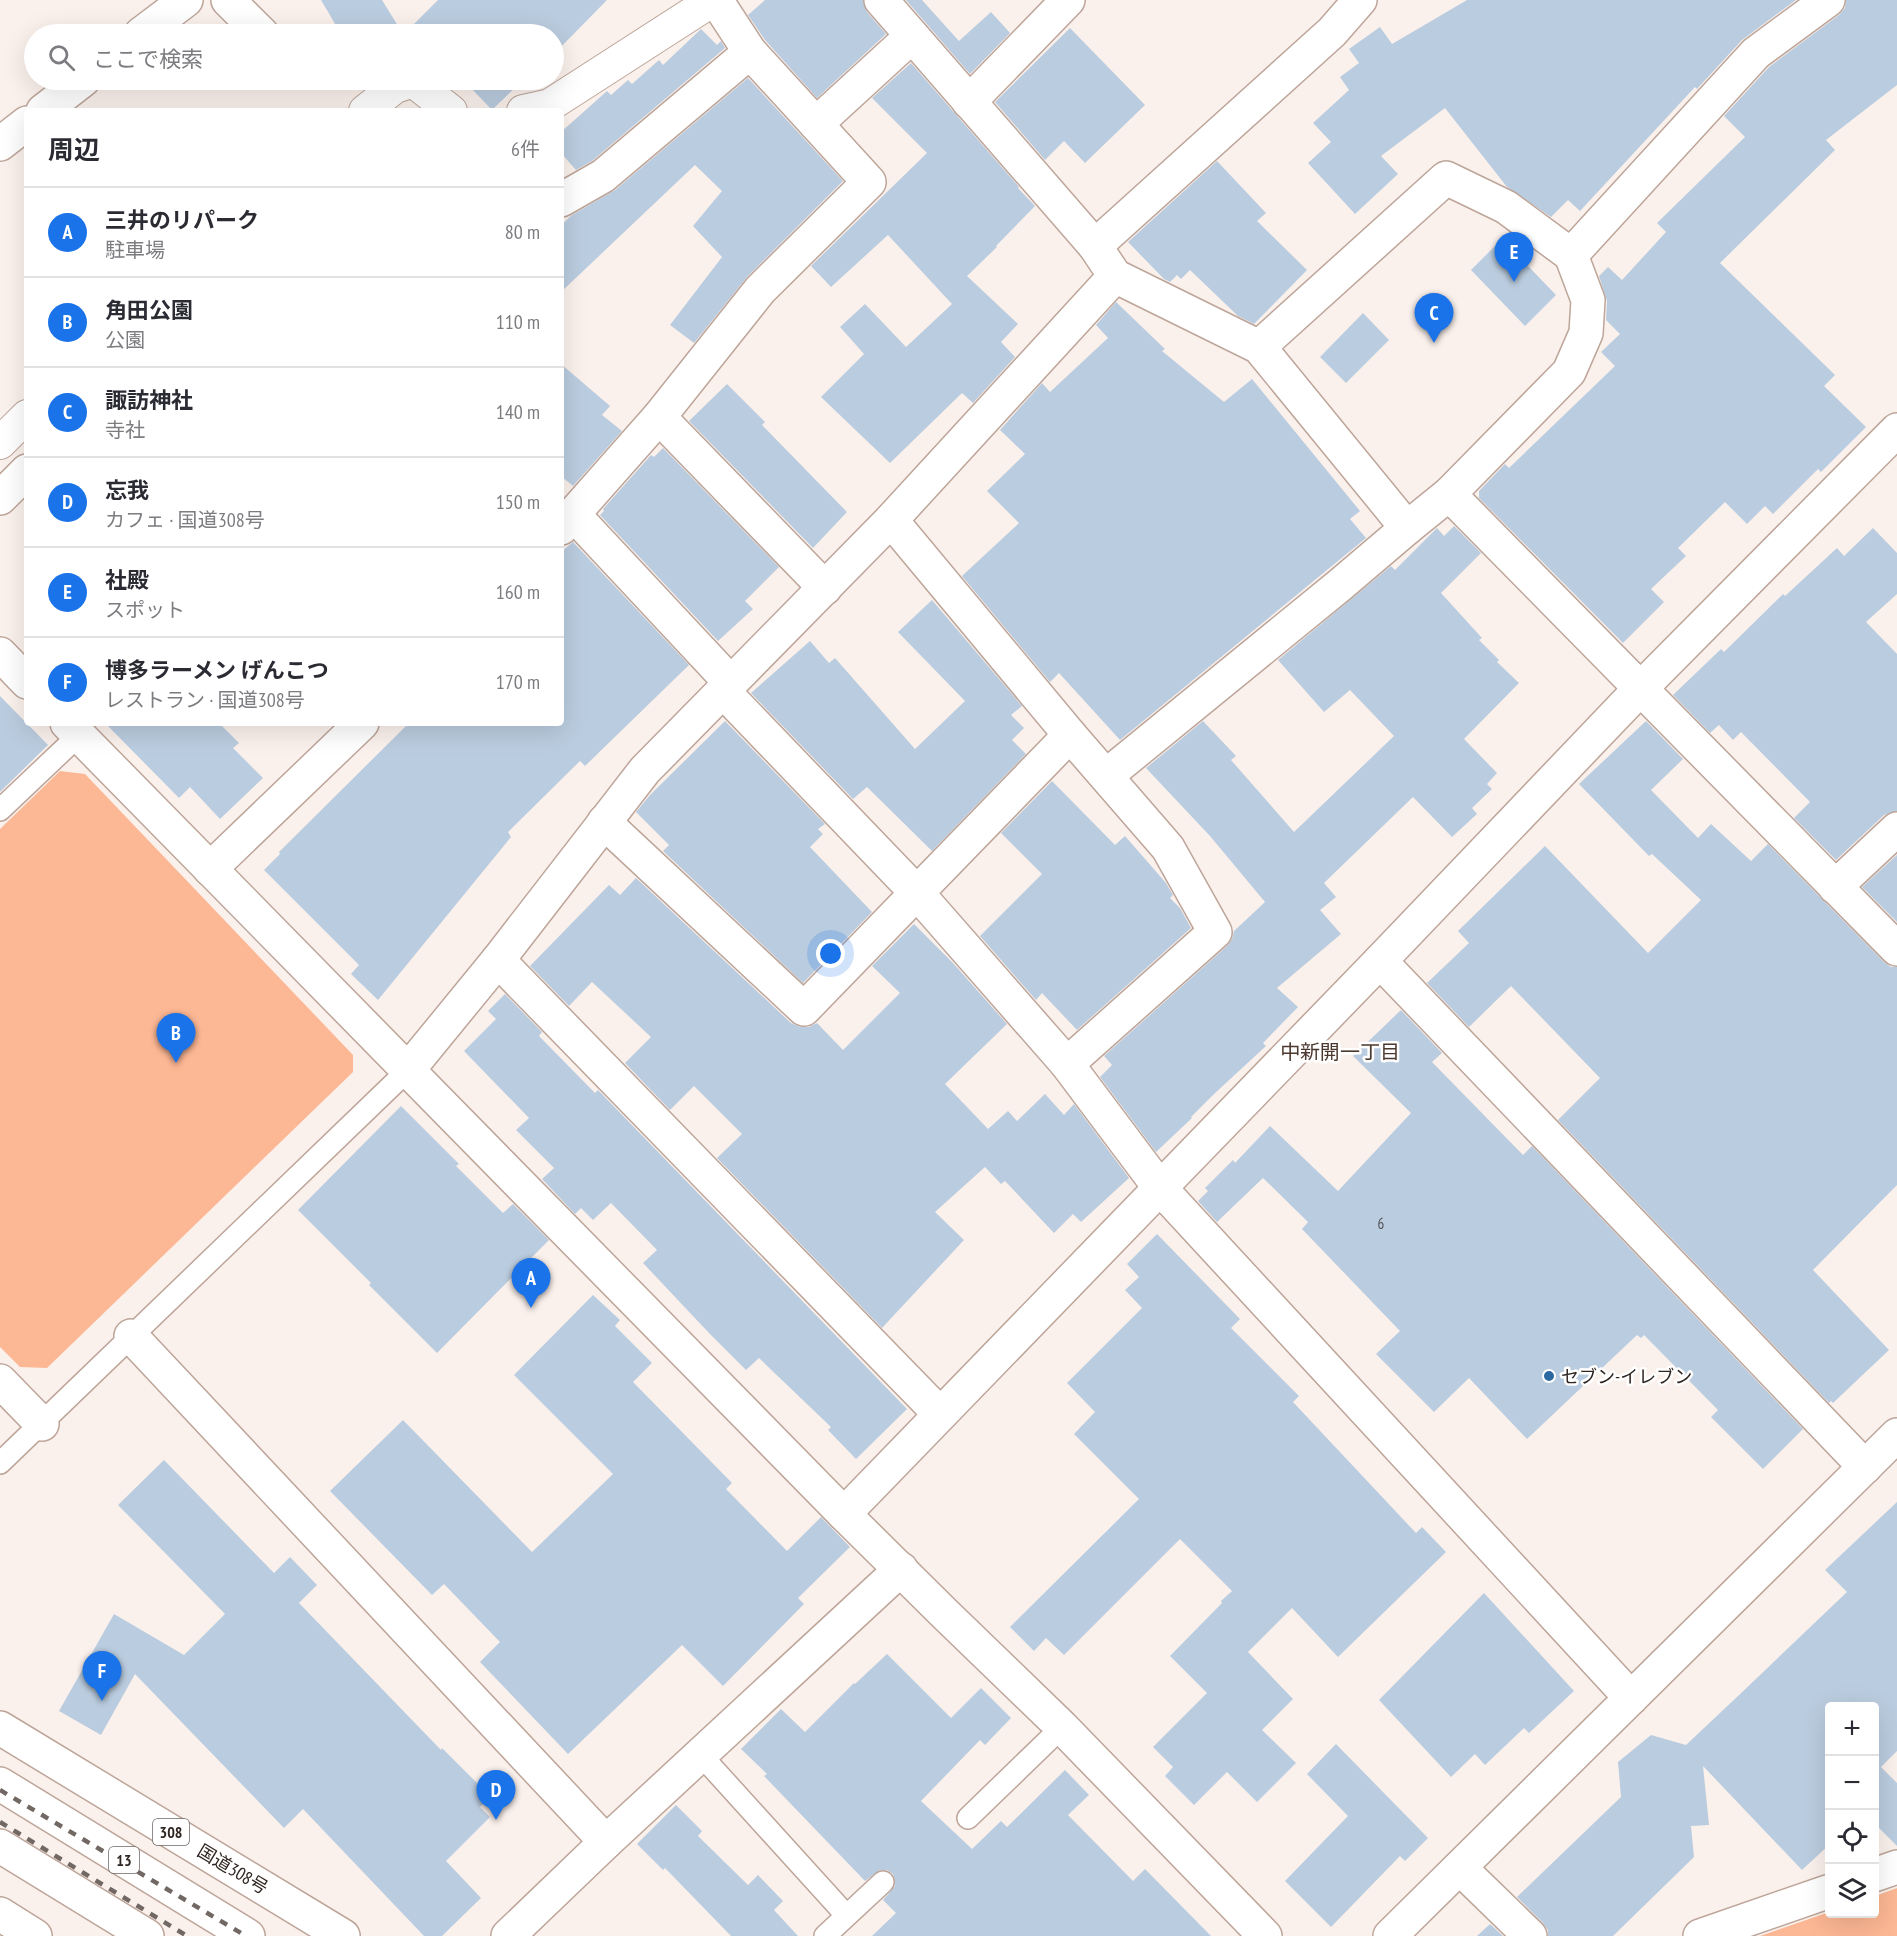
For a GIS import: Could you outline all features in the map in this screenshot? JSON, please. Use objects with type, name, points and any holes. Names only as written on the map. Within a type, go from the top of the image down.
[{"type":"main road","points":[[154,24],[186,0]]},
{"type":"main road","points":[[714,0],[750,52],[869,182],[760,290],[658,417],[568,522],[727,687],[918,894],[1067,1064],[1160,1188],[1632,1698]]},
{"type":"main road","points":[[881,0],[1095,246],[1115,276],[1259,347],[1407,528]]},
{"type":"main road","points":[[969,102],[1068,0]]},
{"type":"main road","points":[[1095,246],[1332,32],[1360,0]]},
{"type":"main road","points":[[1570,255],[1756,53],[1828,0]]},
{"type":"main road","points":[[236,2],[254,24]]},
{"type":"main road","points":[[816,124],[912,36]]},
{"type":"main road","points":[[564,198],[603,176],[750,52]]},
{"type":"main road","points":[[47,108],[70,90]]},
{"type":"main road","points":[[0,144],[24,125]]},
{"type":"main road","points":[[1106,776],[1449,494],[1569,372],[1586,333],[1588,300],[1570,255],[1506,207],[1446,178],[1259,347]]},
{"type":"main road","points":[[408,1070],[498,960],[645,770],[891,520],[1115,276]]},
{"type":"main road","points":[[658,417],[825,588]]},
{"type":"main road","points":[[844,1514],[1641,688],[1897,430]]},
{"type":"main road","points":[[0,498],[24,474]]},
{"type":"main road","points":[[1449,494],[1897,949]]},
{"type":"main road","points":[[891,520],[1070,735],[1168,848],[1215,932],[1067,1064]]},
{"type":"main road","points":[[0,654],[24,679]]},
{"type":"main road","points":[[210,869],[359,726]]},
{"type":"main road","points":[[73,729],[844,1514],[1062,1727],[1265,1936]]},
{"type":"main road","points":[[604,822],[804,1009],[1070,735]]},
{"type":"main road","points":[[1835,887],[1897,829]]},
{"type":"main road","points":[[498,960],[940,1414]]},
{"type":"main road","points":[[1380,961],[1865,1467]]},
{"type":"main road","points":[[131,1336],[606,1842]]},
{"type":"main road","points":[[0,1381],[42,1424]]},
{"type":"main road","points":[[1390,1936],[1897,1435]]},
{"type":"main road","points":[[508,1936],[700,1754],[901,1569]]},
{"type":"main road","name":"国道308号","points":[[0,1728],[343,1936]]},
{"type":"main road","name":"13","points":[[0,1784],[248,1936]]},
{"type":"main road","points":[[0,1846],[147,1936]]},
{"type":"main road","points":[[1879,1874],[1897,1867]]},
{"type":"main road","points":[[1460,1868],[1530,1936]]},
{"type":"main road","points":[[1700,1936],[1825,1893]]},
{"type":"main road","points":[[0,1914],[35,1936]]},
{"type":"street","points":[[536,108],[550,105],[714,0]]},
{"type":"street","points":[[369,108],[391,90]]},
{"type":"street","points":[[424,90],[447,108]]},
{"type":"street","points":[[0,443],[24,419]]},
{"type":"lane","points":[[0,810],[73,729]]},
{"type":"lane","points":[[0,1463],[408,1070]]},
{"type":"lane","points":[[968,1818],[1062,1727]]},
{"type":"lane","points":[[700,1754],[846,1915]]},
{"type":"lane","points":[[825,1936],[883,1882]]},
{"type":"shaded area","points":[[60,771],[85,774],[353,1055],[353,1072],[47,1368],[20,1367],[0,1347],[0,829]]},
{"type":"shaded area","points":[[1897,1888],[1897,1936],[1760,1936],[1825,1913],[1825,1918],[1879,1918],[1879,1895]]},
{"type":"building","points":[[321,0],[382,0],[397,24],[335,24]]},
{"type":"building","points":[[438,0],[607,0],[564,44],[564,24],[414,24]]},
{"type":"building","points":[[765,0],[863,0],[867,12],[886,34],[817,98],[765,40],[748,15]]},
{"type":"building","points":[[906,0],[922,0],[959,41],[991,12],[1010,33],[970,74]]},
{"type":"building","points":[[1467,0],[1796,0],[1742,40],[1580,211],[1568,200],[1551,217],[1507,187],[1445,108],[1381,156],[1398,174],[1355,214],[1308,163],[1331,142],[1313,123],[1349,90],[1340,77],[1359,63],[1349,49],[1380,27],[1392,44]]},
{"type":"building","points":[[1846,0],[1897,0],[1897,85],[1826,140],[1835,150],[1720,263],[1835,375],[1824,386],[1866,427],[1821,472],[1818,469],[1773,514],[1765,506],[1747,524],[1725,502],[1678,548],[1686,556],[1651,589],[1664,602],[1623,643],[1479,498],[1479,491],[1505,464],[1509,468],[1615,366],[1601,352],[1620,334],[1606,320],[1607,301],[1599,276],[1608,267],[1622,280],[1666,232],[1657,223],[1745,137],[1724,116],[1769,67],[1839,15],[1845,8]]},
{"type":"building","points":[[1070,28],[1145,105],[1085,163],[1064,141],[1045,160],[995,102]]},
{"type":"building","points":[[701,29],[717,45],[721,41],[725,48],[592,161],[576,170],[564,156],[564,129],[607,91],[611,95],[628,80],[632,84],[659,60],[663,65]]},
{"type":"building","points":[[911,63],[1035,206],[967,276],[1018,324],[1001,342],[1015,357],[973,403],[962,393],[890,463],[821,397],[864,354],[840,327],[865,304],[906,347],[952,304],[888,235],[831,287],[811,266],[927,153],[872,98]]},
{"type":"building","points":[[748,78],[843,181],[747,277],[694,343],[670,325],[722,257],[693,226],[722,191],[695,165],[564,289],[564,222],[572,215],[615,190]]},
{"type":"building","points":[[473,90],[513,90],[494,108],[490,108]]},
{"type":"building","points":[[1217,161],[1266,213],[1257,221],[1307,270],[1254,324],[1238,316],[1190,270],[1181,279],[1177,275],[1170,282],[1164,279],[1128,242]]},
{"type":"building","points":[[1502,239],[1556,295],[1525,326],[1471,270]]},
{"type":"building","points":[[1116,302],[1165,349],[1162,351],[1224,402],[1252,379],[1360,511],[1350,519],[1366,538],[1120,740],[1059,673],[1050,682],[962,576],[1019,523],[987,491],[1025,454],[1000,430],[1042,383],[1050,392],[1108,338],[1096,325]]},
{"type":"building","points":[[1363,313],[1389,340],[1346,383],[1320,357]]},
{"type":"building","points":[[564,367],[610,406],[602,415],[622,431],[573,486],[564,478]]},
{"type":"building","points":[[727,384],[765,422],[762,425],[847,512],[813,548],[689,421]]},
{"type":"building","points":[[663,448],[779,567],[745,601],[753,609],[718,641],[600,515],[651,455],[654,457]]},
{"type":"building","points":[[1454,526],[1481,553],[1441,593],[1482,638],[1479,640],[1499,660],[1497,662],[1519,683],[1464,739],[1497,773],[1487,784],[1492,789],[1472,808],[1477,814],[1452,837],[1413,797],[1324,883],[1336,897],[1320,910],[1341,934],[1277,988],[1298,1007],[1263,1043],[1266,1046],[1156,1152],[1100,1077],[1112,1065],[1104,1056],[1227,946],[1234,931],[1265,902],[1210,836],[1146,768],[1203,721],[1236,756],[1231,760],[1294,832],[1394,736],[1350,690],[1324,712],[1278,660],[1391,566],[1395,570],[1437,528],[1444,536]]},
{"type":"building","points":[[1873,528],[1897,553],[1897,594],[1866,622],[1897,654],[1897,811],[1884,815],[1836,860],[1794,818],[1810,802],[1741,732],[1733,740],[1719,725],[1710,733],[1673,695],[1721,649],[1724,652],[1783,594],[1785,596],[1837,548],[1844,556]]},
{"type":"building","points":[[573,542],[689,665],[585,766],[580,761],[508,832],[511,837],[378,1000],[351,974],[359,965],[264,870],[280,854],[279,852],[406,726],[564,726],[564,550]]},
{"type":"building","points":[[932,600],[1022,706],[1011,715],[1024,728],[1012,740],[1026,754],[932,851],[867,787],[853,799],[751,693],[810,641],[829,663],[835,658],[915,749],[965,701],[898,632]]},
{"type":"building","points":[[0,696],[24,720],[24,726],[29,726],[48,745],[0,792]]},
{"type":"building","points":[[725,721],[825,824],[818,829],[823,834],[810,847],[872,912],[803,983],[663,851],[669,845],[636,812],[650,795]]},
{"type":"building","points":[[1646,721],[1683,759],[1651,790],[1698,838],[1711,824],[1751,861],[1768,844],[1884,962],[1891,967],[1897,967],[1897,1185],[1813,1270],[1889,1350],[1833,1403],[1831,1401],[1829,1403],[1558,1120],[1600,1078],[1511,986],[1469,1027],[1427,983],[1469,943],[1458,931],[1545,846],[1648,953],[1701,900],[1652,854],[1649,856],[1579,784]]},
{"type":"building","points":[[108,726],[222,726],[239,743],[233,748],[263,778],[220,819],[190,787],[179,798]]},
{"type":"building","points":[[1052,781],[1115,845],[1125,836],[1166,883],[1173,895],[1170,898],[1180,908],[1191,928],[1077,1030],[1042,993],[1036,1000],[980,936],[1042,874],[1001,833]]},
{"type":"building","points":[[1897,855],[1897,922],[1862,887]]},
{"type":"building","points":[[636,878],[791,1023],[800,1027],[809,1027],[817,1023],[843,1050],[900,993],[872,966],[914,924],[953,963],[1007,1024],[945,1084],[988,1129],[1008,1111],[1017,1121],[1045,1094],[1064,1115],[1074,1104],[1129,1178],[1081,1222],[1073,1214],[1054,1233],[1005,1181],[1001,1184],[985,1167],[935,1212],[964,1240],[882,1328],[717,1158],[742,1134],[694,1086],[670,1110],[625,1063],[651,1037],[592,982],[569,1006],[530,966],[609,885],[620,895]]},
{"type":"building","points":[[505,994],[542,1032],[539,1036],[595,1093],[598,1090],[907,1409],[856,1459],[828,1430],[831,1427],[759,1358],[746,1370],[709,1333],[643,1263],[657,1250],[611,1203],[593,1220],[581,1208],[575,1214],[542,1179],[554,1168],[516,1130],[529,1118],[464,1051],[496,1019],[488,1011]]},
{"type":"building","points":[[1401,1010],[1442,1053],[1432,1062],[1523,1155],[1532,1146],[1803,1429],[1763,1469],[1711,1417],[1718,1410],[1644,1335],[1641,1338],[1637,1335],[1527,1439],[1469,1378],[1434,1412],[1376,1354],[1400,1331],[1302,1229],[1308,1222],[1263,1178],[1217,1222],[1198,1201],[1208,1191],[1205,1188],[1233,1160],[1235,1163],[1270,1126],[1338,1191],[1411,1113],[1353,1056]]},
{"type":"building","points":[[401,1106],[459,1164],[456,1166],[503,1213],[513,1204],[549,1240],[437,1353],[298,1210]]},
{"type":"building","points":[[1157,1234],[1240,1319],[1231,1328],[1299,1396],[1293,1402],[1416,1533],[1422,1527],[1446,1552],[1338,1657],[1292,1608],[1248,1652],[1293,1699],[1262,1730],[1296,1763],[1257,1802],[1227,1772],[1194,1805],[1165,1776],[1173,1767],[1153,1747],[1207,1693],[1170,1656],[1232,1591],[1180,1539],[1064,1655],[1046,1638],[1034,1651],[1010,1627],[1139,1499],[1074,1434],[1095,1412],[1067,1383],[1142,1308],[1125,1290],[1139,1277],[1127,1264]]},
{"type":"building","points":[[593,1295],[620,1320],[615,1326],[652,1363],[633,1382],[732,1483],[726,1489],[787,1551],[821,1517],[850,1547],[798,1598],[804,1604],[723,1686],[682,1645],[568,1754],[480,1662],[500,1642],[444,1584],[432,1595],[330,1491],[403,1420],[532,1552],[613,1474],[514,1375]]},
{"type":"building","points":[[164,1460],[274,1573],[290,1557],[317,1585],[299,1603],[441,1750],[442,1748],[491,1797],[480,1807],[490,1817],[446,1861],[481,1898],[442,1936],[424,1936],[303,1809],[284,1828],[135,1674],[101,1735],[59,1711],[114,1614],[184,1655],[225,1614],[118,1505]]},
{"type":"building","points":[[1897,1502],[1897,1751],[1881,1767],[1897,1783],[1897,1846],[1879,1828],[1879,1702],[1825,1702],[1825,1849],[1802,1870],[1703,1766],[1709,1825],[1691,1826],[1694,1857],[1613,1936],[1548,1936],[1548,1930],[1543,1923],[1517,1897],[1621,1797],[1618,1762],[1651,1735],[1686,1745],[1847,1592],[1825,1570]]},
{"type":"building","points":[[1484,1593],[1574,1691],[1529,1733],[1524,1728],[1485,1765],[1475,1754],[1451,1777],[1379,1700]]},
{"type":"building","points":[[887,1654],[951,1718],[981,1688],[1011,1718],[985,1745],[980,1740],[921,1801],[972,1849],[1001,1821],[1007,1827],[1065,1770],[1089,1795],[1068,1815],[1133,1881],[1145,1869],[1211,1936],[872,1936],[896,1913],[883,1900],[895,1886],[893,1874],[887,1870],[880,1870],[865,1881],[764,1776],[767,1774],[741,1749],[781,1709],[805,1732]]},
{"type":"building","points":[[1336,1744],[1428,1838],[1405,1861],[1400,1856],[1331,1927],[1285,1881],[1348,1816],[1307,1774]]},
{"type":"building","points":[[676,1805],[702,1831],[698,1836],[748,1885],[758,1875],[783,1901],[774,1910],[798,1936],[731,1936],[665,1868],[663,1870],[637,1844]]},
{"type":"building","points":[[1490,1924],[1503,1936],[1477,1936]]},
{"type":"railway","points":[[0,1790],[246,1936]]},
{"type":"railway","points":[[0,1822],[187,1936]]},
{"type":"place","name":"社殿","points":[[1514,282]]},
{"type":"place","name":"諏訪神社","points":[[1434,343]]},
{"type":"place","name":"角田公園","points":[[176,1063]]},
{"type":"place","name":"三井のリパーク","points":[[531,1308]]},
{"type":"place","name":"セブン-イレブン","points":[[1549,1376]]},
{"type":"place","name":"博多ラーメン げんこつ","points":[[102,1701]]},
{"type":"place","name":"忘我","points":[[496,1820]]},
{"type":"district","name":"中新開一丁目","points":[[1340,1052]]}]
